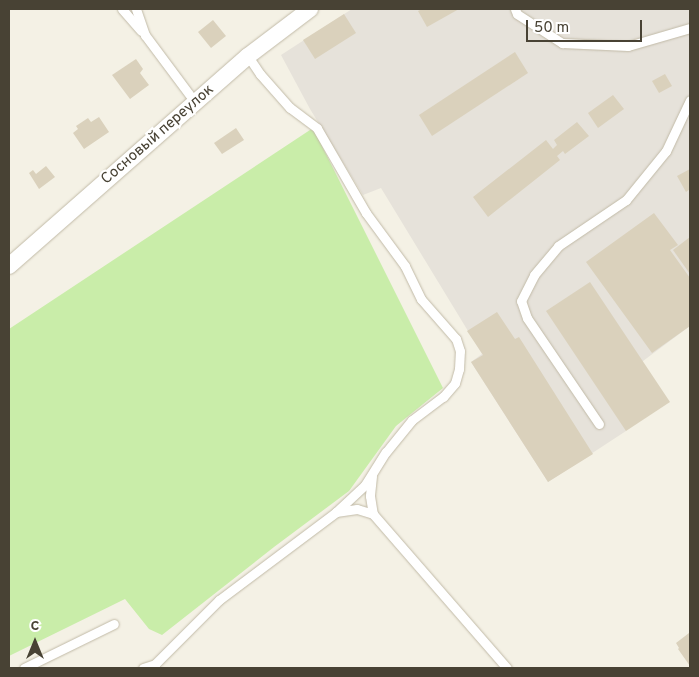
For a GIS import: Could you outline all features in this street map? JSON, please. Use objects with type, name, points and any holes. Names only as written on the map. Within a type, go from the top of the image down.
[{"type":"street","name":"Сосновый переулок","points":[[9,266],[248,56],[310,9]]},
{"type":"lane","points":[[122,9],[145,35],[196,102]]},
{"type":"lane","points":[[136,9],[145,35]]},
{"type":"lane","points":[[515,9],[517,14],[562,43],[628,46],[690,28]]},
{"type":"lane","points":[[143,668],[155,664],[219,600],[336,512],[365,485],[386,452],[412,420],[443,397],[454,383],[459,369],[460,351],[456,339],[421,299],[405,266],[366,213],[317,128],[290,108],[260,74],[248,56]]},
{"type":"lane","points":[[599,424],[527,318],[521,300],[534,275],[558,246],[626,200],[666,151],[690,100]]},
{"type":"lane","points":[[372,472],[370,496],[373,514],[507,668]]},
{"type":"lane","points":[[336,512],[357,509],[373,514]]},
{"type":"lane","points":[[24,668],[114,624]]},
{"type":"shaded area","points":[[352,9],[690,9],[690,326],[643,361],[626,431],[548,482],[471,362],[482,354],[381,188],[363,195],[310,109],[281,55]]},
{"type":"green space","points":[[313,128],[443,388],[396,426],[349,491],[162,635],[149,629],[125,599],[9,656],[9,329]]},
{"type":"building","points":[[422,9],[459,9],[427,27],[418,11]]},
{"type":"building","points":[[344,14],[356,33],[315,59],[303,40]]},
{"type":"building","points":[[213,20],[226,36],[211,48],[198,32]]},
{"type":"building","points":[[515,52],[528,73],[432,136],[419,115]]},
{"type":"building","points":[[136,59],[143,69],[140,73],[149,85],[130,99],[112,75]]},
{"type":"building","points":[[665,74],[672,86],[659,93],[652,81]]},
{"type":"building","points":[[613,95],[624,109],[598,128],[588,113]]},
{"type":"building","points":[[99,117],[109,132],[84,149],[73,133],[78,129],[76,126],[88,118],[91,122]]},
{"type":"building","points":[[577,122],[589,136],[565,154],[563,151],[557,156],[560,160],[488,217],[473,197],[546,140],[553,149],[557,145],[554,140]]},
{"type":"building","points":[[236,128],[244,140],[222,154],[214,143]]},
{"type":"building","points":[[46,166],[55,177],[39,189],[29,173],[33,170],[36,174]]},
{"type":"building","points":[[690,169],[690,189],[686,192],[677,176]]},
{"type":"building","points":[[654,213],[678,245],[670,250],[690,278],[690,326],[652,353],[586,262]]},
{"type":"building","points":[[690,237],[690,274],[673,250]]},
{"type":"building","points":[[590,282],[670,402],[626,431],[546,311]]},
{"type":"building","points":[[497,312],[515,339],[519,337],[593,454],[548,482],[471,362],[483,355],[467,331]]},
{"type":"building","points":[[690,634],[690,666],[676,643]]}]
